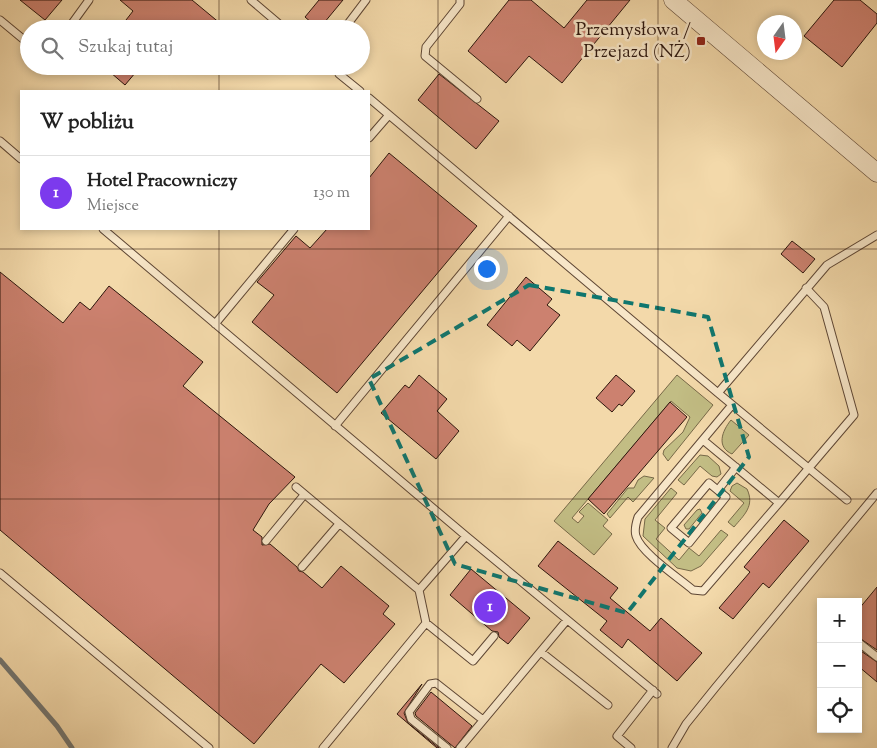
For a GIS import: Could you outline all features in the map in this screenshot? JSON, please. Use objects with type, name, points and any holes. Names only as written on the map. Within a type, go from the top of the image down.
[{"type":"street","points":[[682,5],[877,173]]},
{"type":"lane","points":[[75,20],[89,0]]},
{"type":"lane","points":[[251,0],[274,20]]},
{"type":"lane","points":[[351,20],[366,0]]},
{"type":"lane","points":[[460,0],[460,4],[426,47],[425,56],[477,99]]},
{"type":"lane","points":[[0,20],[20,37]]},
{"type":"lane","points":[[340,75],[359,90]]},
{"type":"lane","points":[[370,99],[847,500]]},
{"type":"lane","points":[[370,137],[389,115]]},
{"type":"lane","points":[[0,141],[20,158]]},
{"type":"lane","points":[[335,426],[509,216]]},
{"type":"lane","points":[[104,230],[466,536],[655,692],[617,736],[631,748]]},
{"type":"lane","points":[[215,324],[293,230]]},
{"type":"lane","points":[[718,393],[827,265],[877,235]]},
{"type":"lane","points":[[732,405],[638,517],[635,534],[642,547],[693,590],[704,591],[854,416],[824,307],[806,288]]},
{"type":"lane","points":[[703,440],[779,503]]},
{"type":"lane","points":[[718,490],[736,468]]},
{"type":"lane","points":[[709,483],[718,490],[726,497],[689,542],[671,528],[709,483]]},
{"type":"lane","points":[[296,487],[419,590],[426,623],[473,661],[494,636]]},
{"type":"lane","points":[[672,748],[692,717],[877,493]]},
{"type":"lane","points":[[266,540],[304,495]]},
{"type":"lane","points":[[302,567],[339,524]]},
{"type":"lane","points":[[419,590],[466,536]]},
{"type":"lane","points":[[0,573],[209,748]]},
{"type":"lane","points":[[460,748],[567,620]]},
{"type":"lane","points":[[323,748],[426,623]]},
{"type":"lane","points":[[859,643],[877,657]]},
{"type":"lane","points":[[541,652],[608,705]]},
{"type":"lane","points":[[447,748],[411,719],[409,712],[430,684],[436,683],[483,720]]},
{"type":"highlighted area","points":[[529,285],[708,317],[749,457],[627,613],[455,564],[369,379]]},
{"type":"shaded area","points":[[677,375],[713,405],[668,461],[663,454],[664,450],[683,432],[690,417],[671,401],[572,518],[578,523],[584,516],[579,512],[588,503],[608,520],[603,526],[612,534],[594,555],[554,521]]},
{"type":"shaded area","points":[[731,420],[749,435],[732,454],[727,451],[722,443],[723,434]]},
{"type":"shaded area","points":[[700,455],[708,456],[719,466],[721,474],[717,477],[712,476],[700,466],[684,485],[678,480]]},
{"type":"shaded area","points":[[644,476],[654,478],[633,502],[628,497],[610,518],[607,514],[628,488],[634,488],[638,480]]},
{"type":"shaded area","points":[[737,483],[747,489],[750,500],[747,510],[734,527],[728,522],[744,503],[730,491],[732,486]]},
{"type":"shaded area","points":[[671,488],[677,493],[655,520],[665,528],[656,539],[679,560],[689,548],[699,556],[721,530],[728,535],[701,566],[691,571],[677,568],[643,536],[645,519]]},
{"type":"shaded area","points":[[700,509],[702,513],[689,529],[686,529],[684,525]]},
{"type":"building","points":[[20,0],[62,0],[45,20]]},
{"type":"building","points":[[120,0],[192,0],[216,20],[126,20],[133,11]]},
{"type":"building","points":[[319,0],[343,0],[326,20],[308,20],[305,17]]},
{"type":"building","points":[[509,0],[531,0],[564,28],[587,0],[630,0],[562,83],[529,56],[506,83],[468,51]]},
{"type":"building","points":[[834,0],[860,0],[877,14],[877,23],[842,67],[804,36]]},
{"type":"building","points":[[439,74],[499,121],[476,149],[418,100]]},
{"type":"building","points":[[113,75],[133,75],[125,85]]},
{"type":"building","points":[[389,153],[477,226],[337,393],[252,322],[274,295],[257,282],[296,236],[310,248],[326,230],[370,230],[370,177]]},
{"type":"building","points":[[792,241],[815,259],[803,273],[781,254]]},
{"type":"building","points":[[0,272],[63,323],[80,302],[90,310],[109,286],[203,362],[183,386],[295,477],[269,504],[253,530],[262,537],[262,545],[270,544],[297,567],[299,571],[303,572],[322,588],[341,566],[389,606],[383,614],[395,624],[344,683],[321,664],[254,744],[0,530]]},
{"type":"building","points":[[526,277],[552,299],[547,305],[560,315],[530,351],[517,340],[512,346],[487,325]]},
{"type":"building","points":[[419,375],[447,399],[437,411],[459,431],[436,459],[381,413],[405,385],[409,388]]},
{"type":"building","points":[[616,375],[635,391],[622,406],[619,404],[612,412],[596,398]]},
{"type":"building","points":[[670,402],[687,417],[604,514],[588,499]]},
{"type":"building","points":[[784,520],[809,541],[769,588],[763,583],[733,619],[719,608],[750,572],[744,567]]},
{"type":"building","points":[[558,541],[618,588],[610,598],[650,631],[661,618],[702,653],[677,681],[628,639],[622,648],[600,630],[607,621],[538,566]]},
{"type":"building","points":[[471,569],[530,618],[508,644],[499,637],[498,632],[492,631],[450,595]]},
{"type":"building","points":[[877,587],[877,650],[862,640],[862,605]]},
{"type":"building","points":[[862,652],[877,662],[877,682],[862,669]]},
{"type":"building","points":[[422,684],[404,713],[408,723],[439,748],[437,748],[397,714]]},
{"type":"building","points":[[431,692],[472,726],[455,748],[416,716],[415,713]]},
{"type":"waterway","points":[[0,660],[57,726],[72,748]]},
{"type":"place","name":"Przemysłowa / Przejazd (NŻ)","points":[[701,41]]},
{"type":"place","name":"Hotel Pracowniczy","points":[[490,607]]}]
